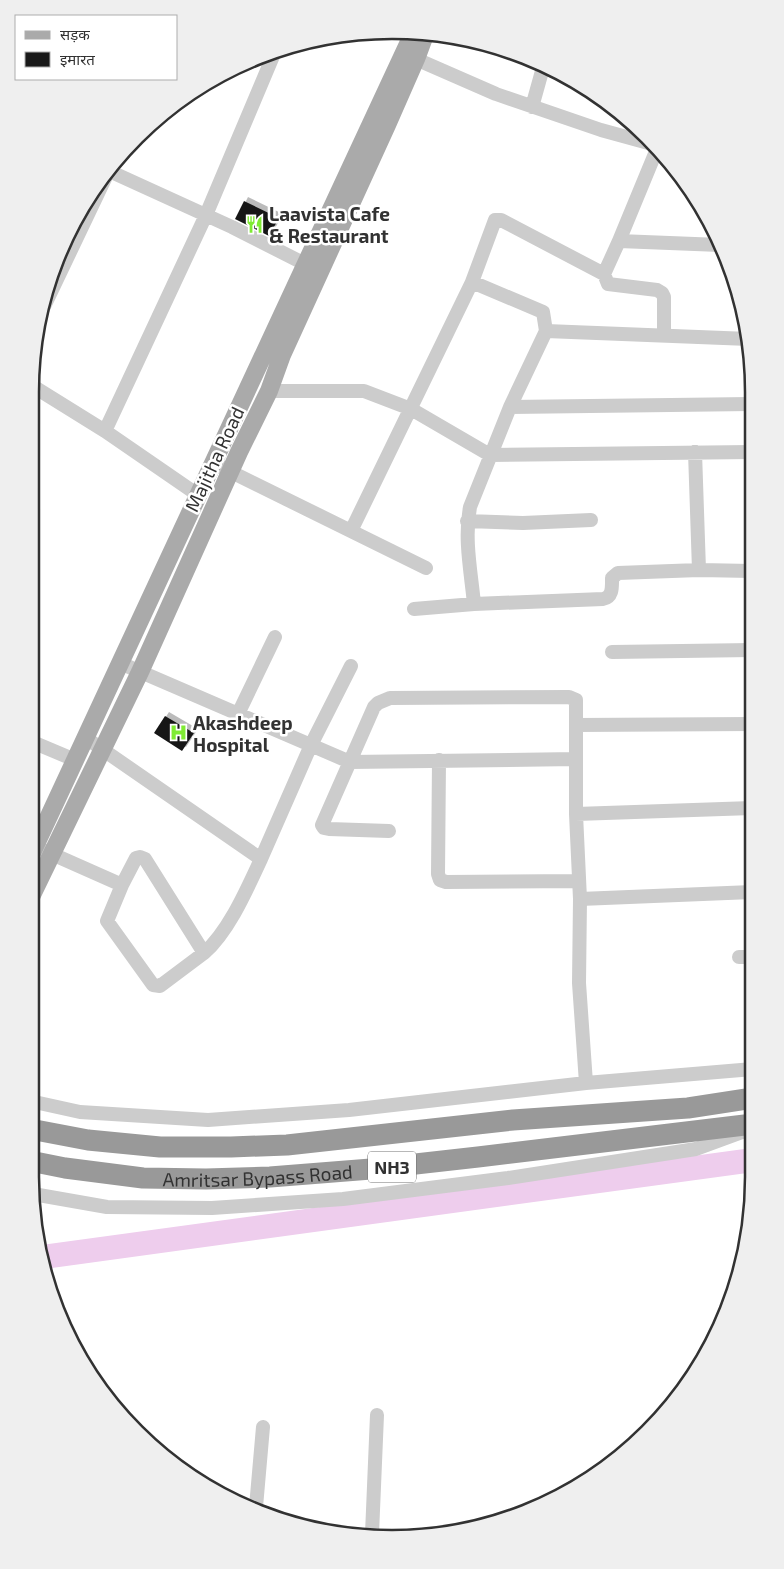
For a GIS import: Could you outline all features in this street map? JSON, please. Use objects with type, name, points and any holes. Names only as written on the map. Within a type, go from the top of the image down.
[{"type":"highway","name":"Amritsar Bypass Road","points":[[39,1131],[88,1140],[160,1147],[231,1147],[287,1144],[513,1120],[688,1108],[745,1099]]},
{"type":"highway","name":"Amritsar Bypass Road","points":[[39,1163],[143,1178],[270,1177],[371,1169],[745,1128]]},
{"type":"main road","name":"Majitha Road","points":[[39,881],[140,672],[231,471],[270,391],[293,330],[410,56],[411,40]]},
{"type":"main road","name":"Majitha Road","points":[[39,839],[305,264],[410,56],[420,40]]},
{"type":"street","points":[[410,56],[496,94],[532,107],[633,134]]},
{"type":"street","points":[[105,431],[206,215],[271,60]]},
{"type":"street","points":[[532,107],[542,72]]},
{"type":"street","points":[[604,274],[655,155]]},
{"type":"street","points":[[116,172],[305,264]]},
{"type":"street","points":[[56,281],[90,209]]},
{"type":"street","points":[[350,531],[472,282],[493,224],[497,220],[501,220],[604,274],[608,284],[657,290],[662,293],[664,297],[664,336]]},
{"type":"street","points":[[619,241],[713,245]]},
{"type":"street","points":[[472,282],[543,312],[546,332],[510,407],[470,507],[467,521],[474,604]]},
{"type":"street","points":[[546,332],[741,339]]},
{"type":"street","points":[[39,390],[105,431],[198,495]]},
{"type":"street","points":[[270,391],[364,391],[411,409],[490,455],[745,452]]},
{"type":"street","points":[[510,407],[745,404]]},
{"type":"street","points":[[695,452],[699,570]]},
{"type":"street","points":[[213,463],[426,568]]},
{"type":"street","points":[[467,521],[523,524],[591,520]]},
{"type":"street","points":[[414,609],[474,604],[603,599],[611,594],[612,578],[618,573],[699,570],[745,571]]},
{"type":"street","points":[[238,714],[275,637]]},
{"type":"street","points":[[612,652],[745,650]]},
{"type":"street","points":[[120,663],[350,762],[576,759]]},
{"type":"street","points":[[204,953],[145,860],[136,858],[122,885],[107,921],[153,985],[160,986],[204,953],[212,946],[237,907],[261,859],[311,745],[351,666]]},
{"type":"street","points":[[389,831],[328,829],[323,827],[322,824],[374,707],[378,703],[390,698],[575,698],[576,814],[580,900],[579,983],[586,1083]]},
{"type":"street","points":[[576,725],[745,724]]},
{"type":"street","points":[[86,738],[261,859]]},
{"type":"street","points":[[39,745],[75,760]]},
{"type":"street","points":[[439,760],[438,874],[440,880],[446,882],[579,881]]},
{"type":"street","points":[[576,814],[745,808]]},
{"type":"street","points":[[39,853],[52,854],[122,885]]},
{"type":"street","points":[[580,900],[745,892]]},
{"type":"street","points":[[39,1103],[80,1112],[208,1120],[349,1110],[586,1083],[745,1071]]},
{"type":"street","points":[[40,1195],[107,1207],[212,1208],[344,1199],[508,1178],[696,1149],[745,1130]]},
{"type":"street","points":[[372,1529],[377,1416]]},
{"type":"street","points":[[256,1503],[263,1427]]},
{"type":"building","name":"Laavista Cafe & Restaurant","points":[[244,201],[279,218],[269,236],[235,219]]},
{"type":"building","points":[[165,716],[194,733],[182,751],[154,733]]},
{"type":"waterway","points":[[48,1256],[745,1161]]},
{"type":"place","name":"Laavista Cafe & Restaurant","points":[[255,224]]},
{"type":"place","name":"Akashdeep Hospital","points":[[179,733]]}]
